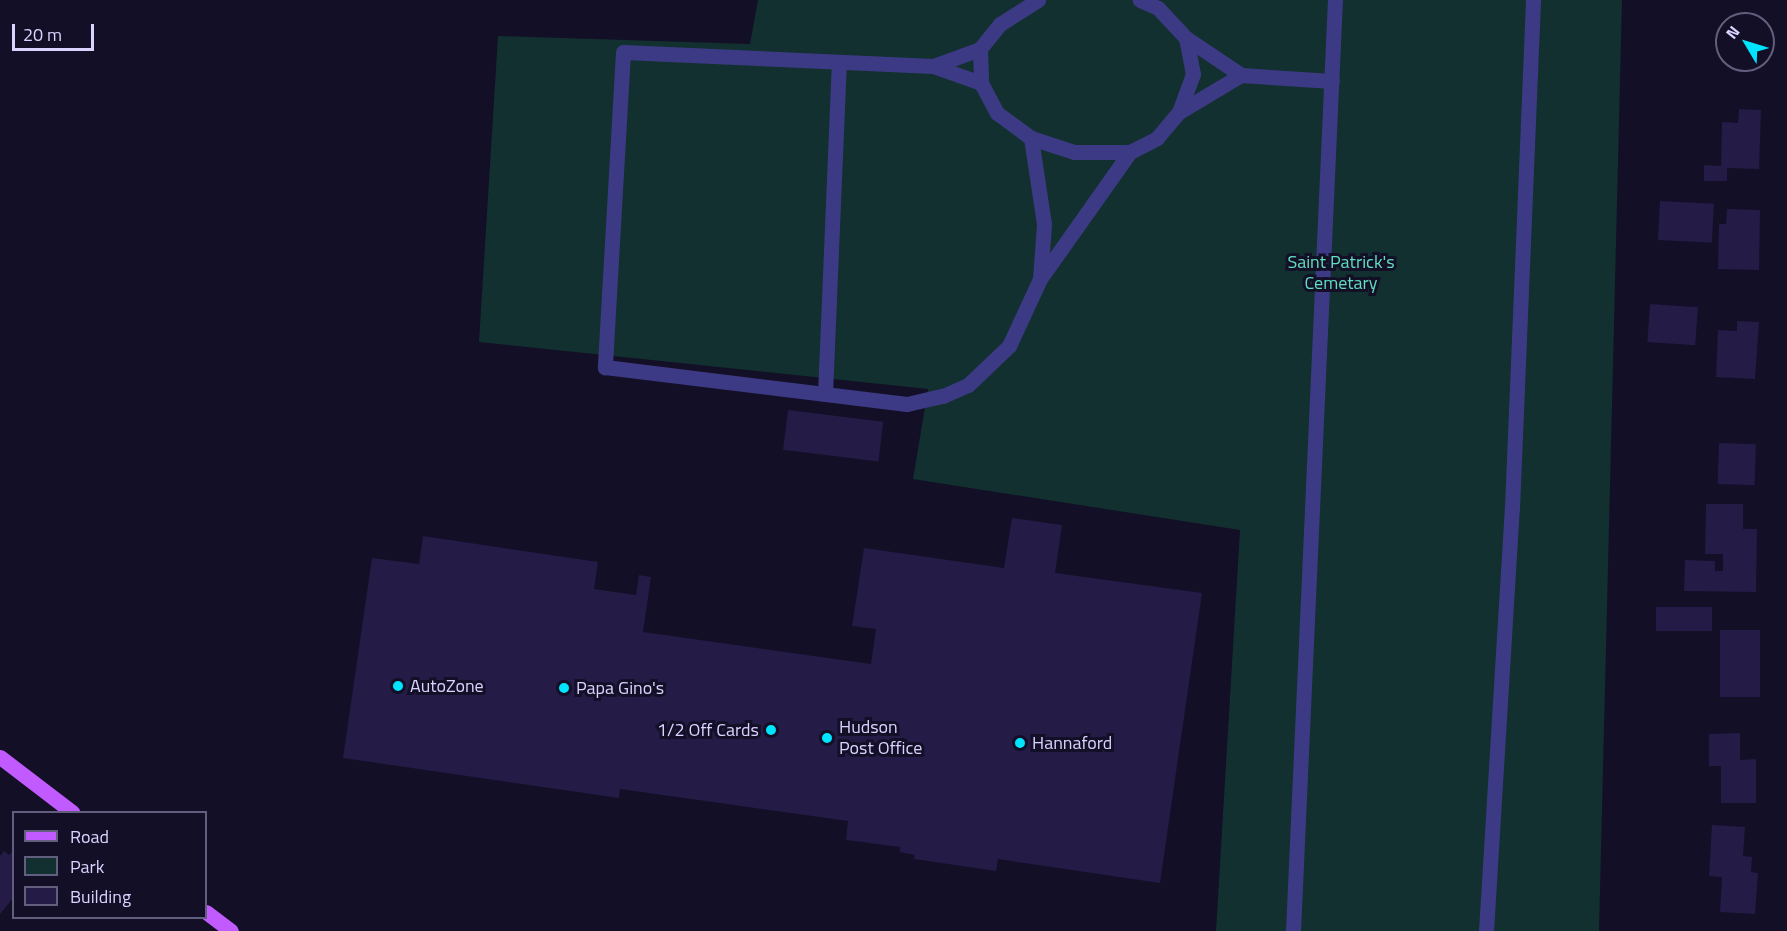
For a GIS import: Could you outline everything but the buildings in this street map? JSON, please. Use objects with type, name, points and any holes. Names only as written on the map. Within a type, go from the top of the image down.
[{"type":"main road","points":[[0,757],[69,811]]},
{"type":"main road","points":[[207,913],[231,931]]},
{"type":"lane","points":[[933,66],[980,49],[1000,24],[1038,0]]},
{"type":"lane","points":[[1140,0],[1158,8],[1186,39],[1241,75],[1332,81]]},
{"type":"lane","points":[[1293,931],[1335,0]]},
{"type":"lane","points":[[1486,931],[1512,508],[1533,0]]},
{"type":"lane","points":[[1179,112],[1193,74],[1186,39]]},
{"type":"lane","points":[[980,49],[981,83],[996,113],[1031,138],[1074,152],[1130,152],[1157,138],[1179,112],[1241,75]]},
{"type":"lane","points":[[981,83],[933,66],[623,52],[605,367],[907,404],[943,396],[968,385],[1009,346],[1041,279],[1130,152]]},
{"type":"lane","points":[[825,394],[839,62]]},
{"type":"lane","points":[[1031,138],[1044,224],[1041,279]]},
{"type":"green space","name":"Saint Patrick's Cemetary","points":[[758,0],[1622,0],[1599,931],[1216,931],[1240,530],[913,479],[928,389],[479,342],[498,36],[750,44]]},
{"type":"place","name":"AutoZone","points":[[398,686]]},
{"type":"place","name":"Papa Gino's","points":[[564,688]]},
{"type":"place","name":"1/2 Off Cards","points":[[771,730]]},
{"type":"place","name":"Hudson Post Office","points":[[827,738]]},
{"type":"place","name":"Hannaford","points":[[1020,743]]}]
